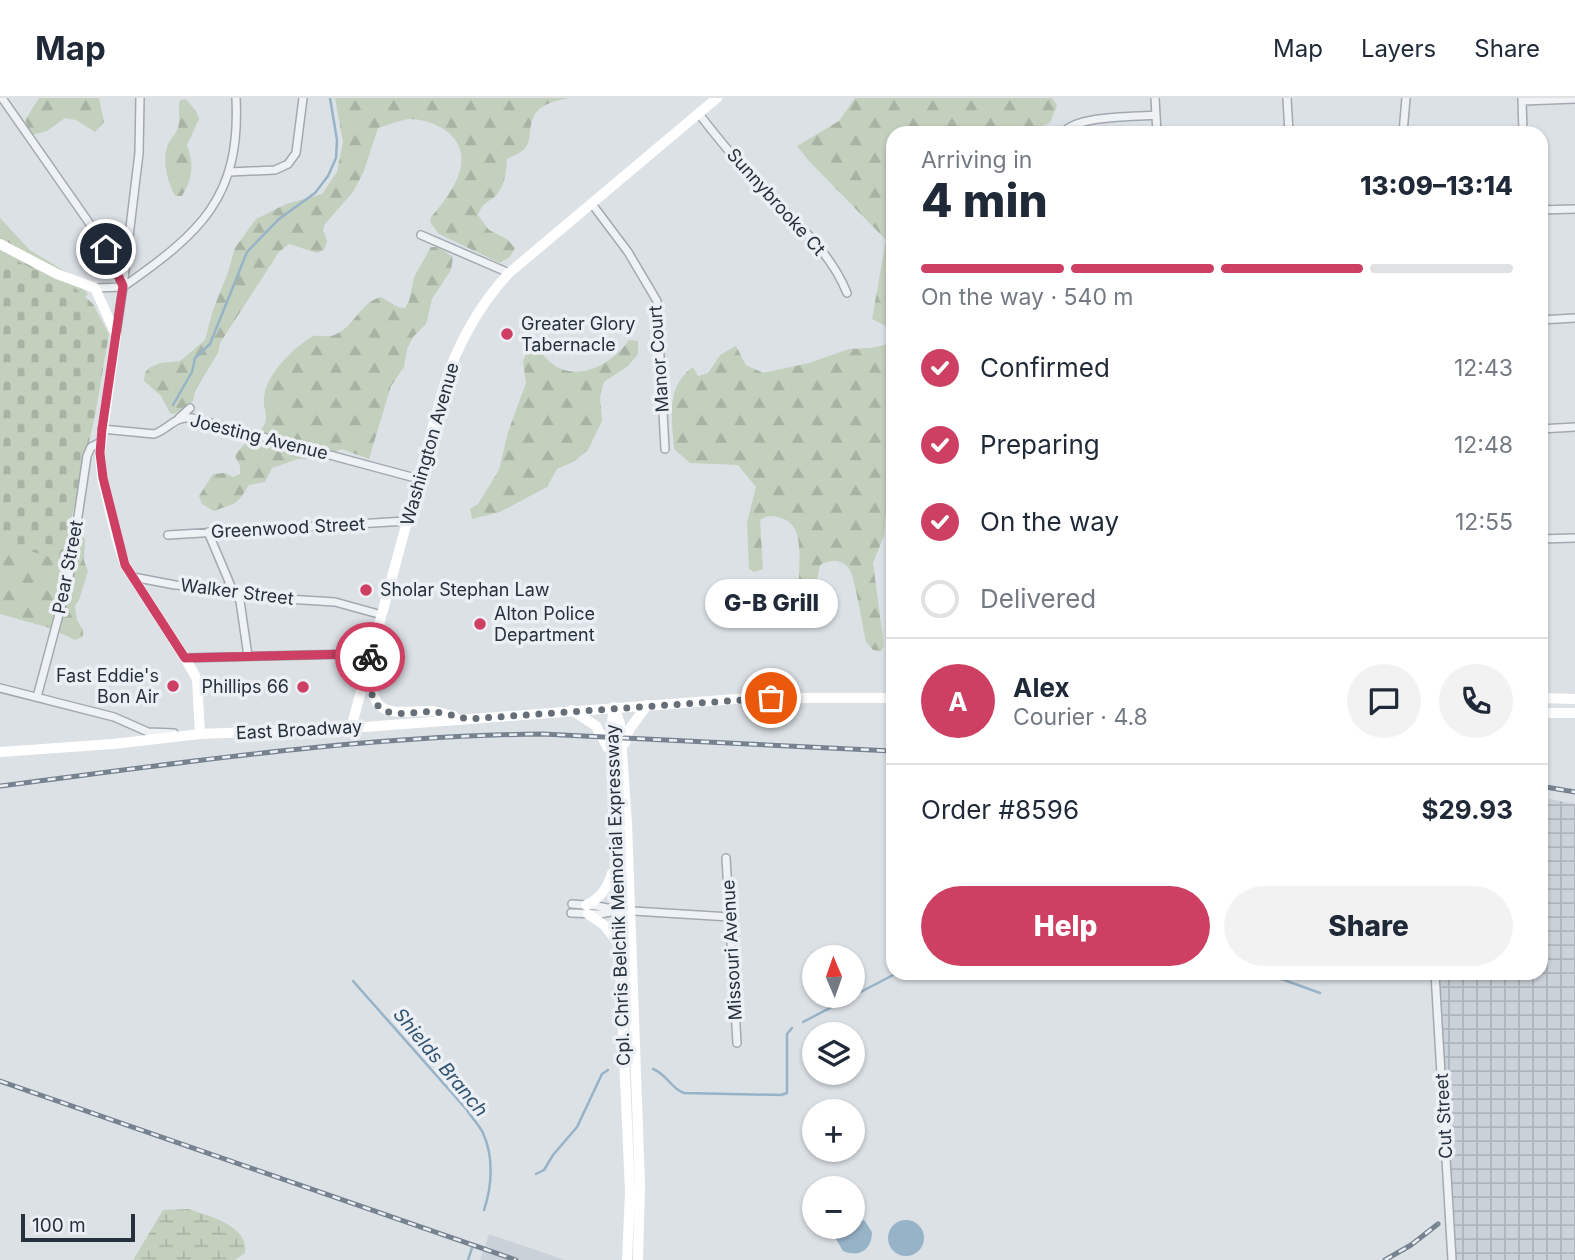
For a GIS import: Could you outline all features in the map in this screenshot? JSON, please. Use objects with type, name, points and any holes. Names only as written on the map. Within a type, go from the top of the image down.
[{"type":"main road","name":"Washington Avenue","points":[[351,728],[449,370],[482,309],[509,273],[717,98]]},
{"type":"main road","points":[[0,244],[57,274],[94,288],[116,335],[102,429],[100,464],[122,557],[132,577],[185,658],[198,687],[201,734]]},
{"type":"main road","points":[[370,657],[372,693],[380,707],[399,714],[434,711],[467,719]]},
{"type":"main road","name":"East Broadway","points":[[0,752],[113,744],[201,734],[351,728],[749,698],[886,698]]},
{"type":"main road","points":[[1548,698],[1575,699]]},
{"type":"main road","points":[[572,710],[596,726],[616,754],[647,705]]},
{"type":"main road","name":"Cpl. Chris Belchik Memorial Expressway","points":[[614,707],[610,728],[616,754],[630,911],[640,1185],[633,1257]]},
{"type":"main road","points":[[1548,713],[1575,713]]},
{"type":"main road","name":"Cpl. Chris Belchik Memorial Expressway","points":[[616,754],[614,867],[633,1257]]},
{"type":"main road","points":[[614,867],[604,890],[587,909],[619,945]]},
{"type":"street","points":[[2,98],[92,228],[114,264],[123,286]]},
{"type":"street","points":[[116,335],[140,146],[140,98]]},
{"type":"street","points":[[94,288],[123,286],[197,229],[225,186],[236,132],[236,98]]},
{"type":"street","points":[[229,172],[275,170],[288,164],[296,153],[303,98]]},
{"type":"street","points":[[1155,98],[1157,126]]},
{"type":"street","points":[[1287,98],[1289,126]]},
{"type":"street","points":[[1404,126],[1406,98]]},
{"type":"street","points":[[1523,126],[1522,99],[1575,99]]},
{"type":"street","name":"Sunnybrooke Ct","points":[[698,114],[765,191],[810,236],[840,275],[847,293]]},
{"type":"street","points":[[1071,126],[1081,122],[1156,116]]},
{"type":"street","name":"Manor Court","points":[[592,204],[628,251],[657,301],[665,449]]},
{"type":"street","points":[[1548,210],[1575,209]]},
{"type":"street","points":[[421,235],[509,273]]},
{"type":"street","points":[[1548,320],[1575,318]]},
{"type":"street","points":[[179,418],[190,408]]},
{"type":"street","name":"Joesting Avenue","points":[[102,429],[154,434],[162,432],[179,418],[192,418],[419,479]]},
{"type":"street","points":[[1548,429],[1575,427]]},
{"type":"street","name":"Pear Street","points":[[37,697],[69,577],[87,456],[91,447],[101,442]]},
{"type":"street","name":"Greenwood Street","points":[[168,535],[407,521]]},
{"type":"street","points":[[208,531],[233,591],[240,601],[248,656]]},
{"type":"street","points":[[1548,539],[1575,538]]},
{"type":"street","name":"Walker Street","points":[[132,577],[175,585],[216,587],[253,597],[335,602],[382,615]]},
{"type":"street","points":[[185,658],[352,654],[370,657]]},
{"type":"street","points":[[0,688],[125,720],[148,732],[201,734]]},
{"type":"street","name":"Missouri Avenue","points":[[726,858],[737,1043]]},
{"type":"street","points":[[572,904],[587,909]]},
{"type":"street","points":[[571,913],[587,909],[730,917]]},
{"type":"street","name":"Cut Street","points":[[1436,980],[1452,1260]]},
{"type":"shaded area","points":[[1548,799],[1575,804],[1575,1260],[1455,1260],[1440,980],[1548,980]]},
{"type":"shaded area","points":[[489,1234],[565,1260],[480,1260]]},
{"type":"green space","points":[[39,98],[99,98],[104,122],[95,132],[76,120],[65,118],[47,131],[31,135],[25,120]]},
{"type":"green space","points":[[335,98],[570,98],[551,103],[536,113],[528,144],[523,151],[507,159],[500,190],[484,205],[478,215],[489,230],[507,239],[515,248],[510,257],[500,263],[439,234],[430,222],[459,173],[460,149],[454,138],[438,126],[418,120],[410,119],[378,128],[364,171],[353,192],[325,224],[323,230],[327,241],[324,250],[317,253],[289,244],[279,252],[220,343],[218,353],[196,389],[193,401],[174,414],[170,413],[161,396],[144,381],[145,373],[160,363],[180,361],[205,340],[235,248],[256,219],[286,204],[322,194],[337,172],[343,142]]},
{"type":"green space","points":[[855,98],[1052,98],[1057,105],[1050,123],[1042,126],[886,126],[886,240],[797,146],[839,121]]},
{"type":"green space","points":[[186,99],[199,119],[187,145],[191,158],[190,177],[182,196],[175,196],[165,159],[168,144],[178,128],[180,100]]},
{"type":"green space","points":[[0,218],[30,250],[71,275],[88,294],[69,303],[0,273]]},
{"type":"green space","points":[[886,240],[886,326],[872,319]]},
{"type":"green space","points":[[431,247],[438,247],[453,257],[451,270],[432,299],[426,324],[413,337],[407,349],[404,367],[391,386],[369,459],[342,449],[317,459],[298,459],[272,468],[265,482],[249,485],[241,498],[231,505],[214,511],[202,504],[199,496],[213,474],[225,473],[233,477],[240,474],[240,466],[235,456],[264,425],[266,390],[281,363],[313,336],[329,336],[341,332],[374,300],[381,297],[405,308],[414,277]]},
{"type":"green space","points":[[0,253],[76,289],[93,304],[109,334],[95,416],[62,560],[0,543]]},
{"type":"green space","points":[[629,340],[638,341],[638,354],[628,366],[604,382],[600,397],[602,421],[588,450],[575,461],[557,469],[547,487],[500,512],[472,519],[470,509],[478,504],[499,470],[508,432],[526,383],[523,362],[526,353],[539,351],[558,368],[581,372],[608,361]]},
{"type":"green space","points":[[886,344],[886,511],[884,536],[873,563],[884,646],[881,651],[873,650],[866,642],[854,583],[847,566],[836,561],[824,563],[820,565],[816,585],[812,589],[799,584],[799,545],[794,528],[789,522],[773,516],[760,520],[763,569],[754,572],[749,569],[747,522],[756,487],[738,465],[690,463],[674,449],[672,426],[674,394],[684,375],[693,367],[698,376],[708,373],[720,355],[736,346],[746,365],[763,373],[809,363],[849,349]]},
{"type":"green space","points":[[56,511],[85,539],[84,561],[88,571],[75,606],[83,637],[75,640],[50,628],[0,614],[0,516]]},
{"type":"green space","points":[[189,1209],[235,1229],[245,1243],[245,1253],[235,1260],[133,1260],[163,1210]]},
{"type":"water","points":[[906,1220],[919,1225],[924,1238],[919,1251],[906,1256],[893,1251],[888,1238],[893,1225]]},
{"type":"water","points":[[865,1221],[872,1232],[870,1244],[859,1253],[843,1251],[836,1239],[865,1239]]},
{"type":"waterway","name":"Shields Branch","points":[[173,405],[192,372],[195,358],[210,344],[247,252],[279,219],[315,193],[328,176],[336,158],[337,140],[330,98]]},
{"type":"waterway","points":[[803,1022],[886,979]]},
{"type":"waterway","points":[[1284,980],[1320,993]]},
{"type":"waterway","name":"Shields Branch","points":[[353,981],[467,1110],[481,1130],[487,1142],[491,1172],[484,1210]]},
{"type":"waterway","points":[[653,1069],[684,1093],[781,1095],[787,1093],[787,1034],[792,1028]]},
{"type":"waterway","points":[[536,1174],[544,1170],[577,1127],[602,1074],[608,1070]]},
{"type":"waterway","name":"Shields Branch","points":[[468,1260],[472,1248]]},
{"type":"railway","points":[[0,786],[270,752],[474,736],[542,734],[886,751]]},
{"type":"railway","points":[[1548,787],[1575,792]]},
{"type":"railway","points":[[0,1081],[516,1260]]},
{"type":"railway","points":[[1385,1260],[1411,1245],[1438,1224]]},
{"type":"way so far","points":[[370,657],[374,700],[380,707],[399,714],[434,711],[467,719],[771,698]]},
{"type":"place","name":"Greater Glory Tabernacle","points":[[507,334]]},
{"type":"place","name":"Sholar Stephan Law","points":[[366,590]]},
{"type":"place","name":"Alton Police Department","points":[[480,624]]},
{"type":"place","name":"Fast Eddie's Bon Air","points":[[173,686]]},
{"type":"place","name":"Phillips 66","points":[[303,687]]},
{"type":"place","name":"G-B Grill","points":[[771,698]]},
{"type":"route","points":[[106,249],[123,286],[102,429],[100,464],[117,540],[132,577],[185,658],[352,654],[370,657]]}]
